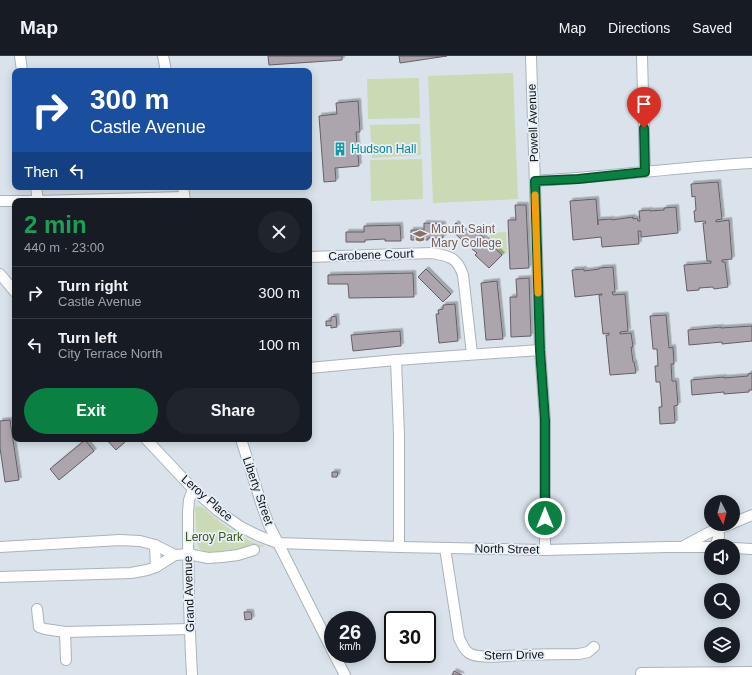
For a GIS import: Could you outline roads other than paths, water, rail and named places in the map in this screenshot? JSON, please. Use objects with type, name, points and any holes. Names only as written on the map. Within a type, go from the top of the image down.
[{"type":"street","points":[[20,56],[22,68]]},
{"type":"street","points":[[164,56],[166,68]]},
{"type":"street","name":"Powell Avenue","points":[[531,56],[540,350],[545,420],[545,550]]},
{"type":"street","points":[[642,56],[645,172]]},
{"type":"street","points":[[535,181],[578,179],[703,166],[752,163]]},
{"type":"street","points":[[111,198],[184,195]]},
{"type":"street","points":[[0,201],[12,201]]},
{"type":"street","name":"Carobene Court","points":[[312,257],[432,253],[446,255],[455,260],[462,275],[472,354]]},
{"type":"street","points":[[0,274],[12,288]]},
{"type":"street","points":[[312,368],[472,354],[540,350]]},
{"type":"street","points":[[396,360],[399,435],[399,547]]},
{"type":"street","name":"Leroy Place","points":[[149,442],[193,489],[218,511],[241,527],[278,543]]},
{"type":"street","name":"Liberty Street","points":[[242,442],[269,525],[324,633]]},
{"type":"street","name":"Grand Avenue","points":[[192,675],[188,512],[193,489]]},
{"type":"street","name":"North Street","points":[[740,520],[752,515]]},
{"type":"street","name":"North Street","points":[[278,543],[545,550],[683,547],[708,533],[715,531]]},
{"type":"street","points":[[0,547],[120,540],[140,541],[155,544],[175,555]]},
{"type":"street","points":[[155,544],[156,567]]},
{"type":"street","points":[[683,547],[704,547]]},
{"type":"street","name":"Stern Drive","points":[[445,548],[459,638],[464,648],[470,654],[476,656],[579,654],[588,652],[594,647]]},
{"type":"street","points":[[740,548],[752,549]]},
{"type":"street","points":[[0,577],[131,573],[156,567],[175,555],[188,554],[208,558],[222,557],[254,550]]},
{"type":"street","points":[[37,609],[39,627],[65,632],[190,628]]},
{"type":"street","points":[[65,632],[66,660]]},
{"type":"street","name":"Liberty Street","points":[[339,663],[345,675]]},
{"type":"street","points":[[641,673],[752,672]]},
{"type":"place","name":"Hudson Hall","points":[[340,149]]},
{"type":"place","name":"Mount Saint Mary College","points":[[420,236]]},
{"type":"park label","name":"Leroy Park","points":[[214,537]]}]
